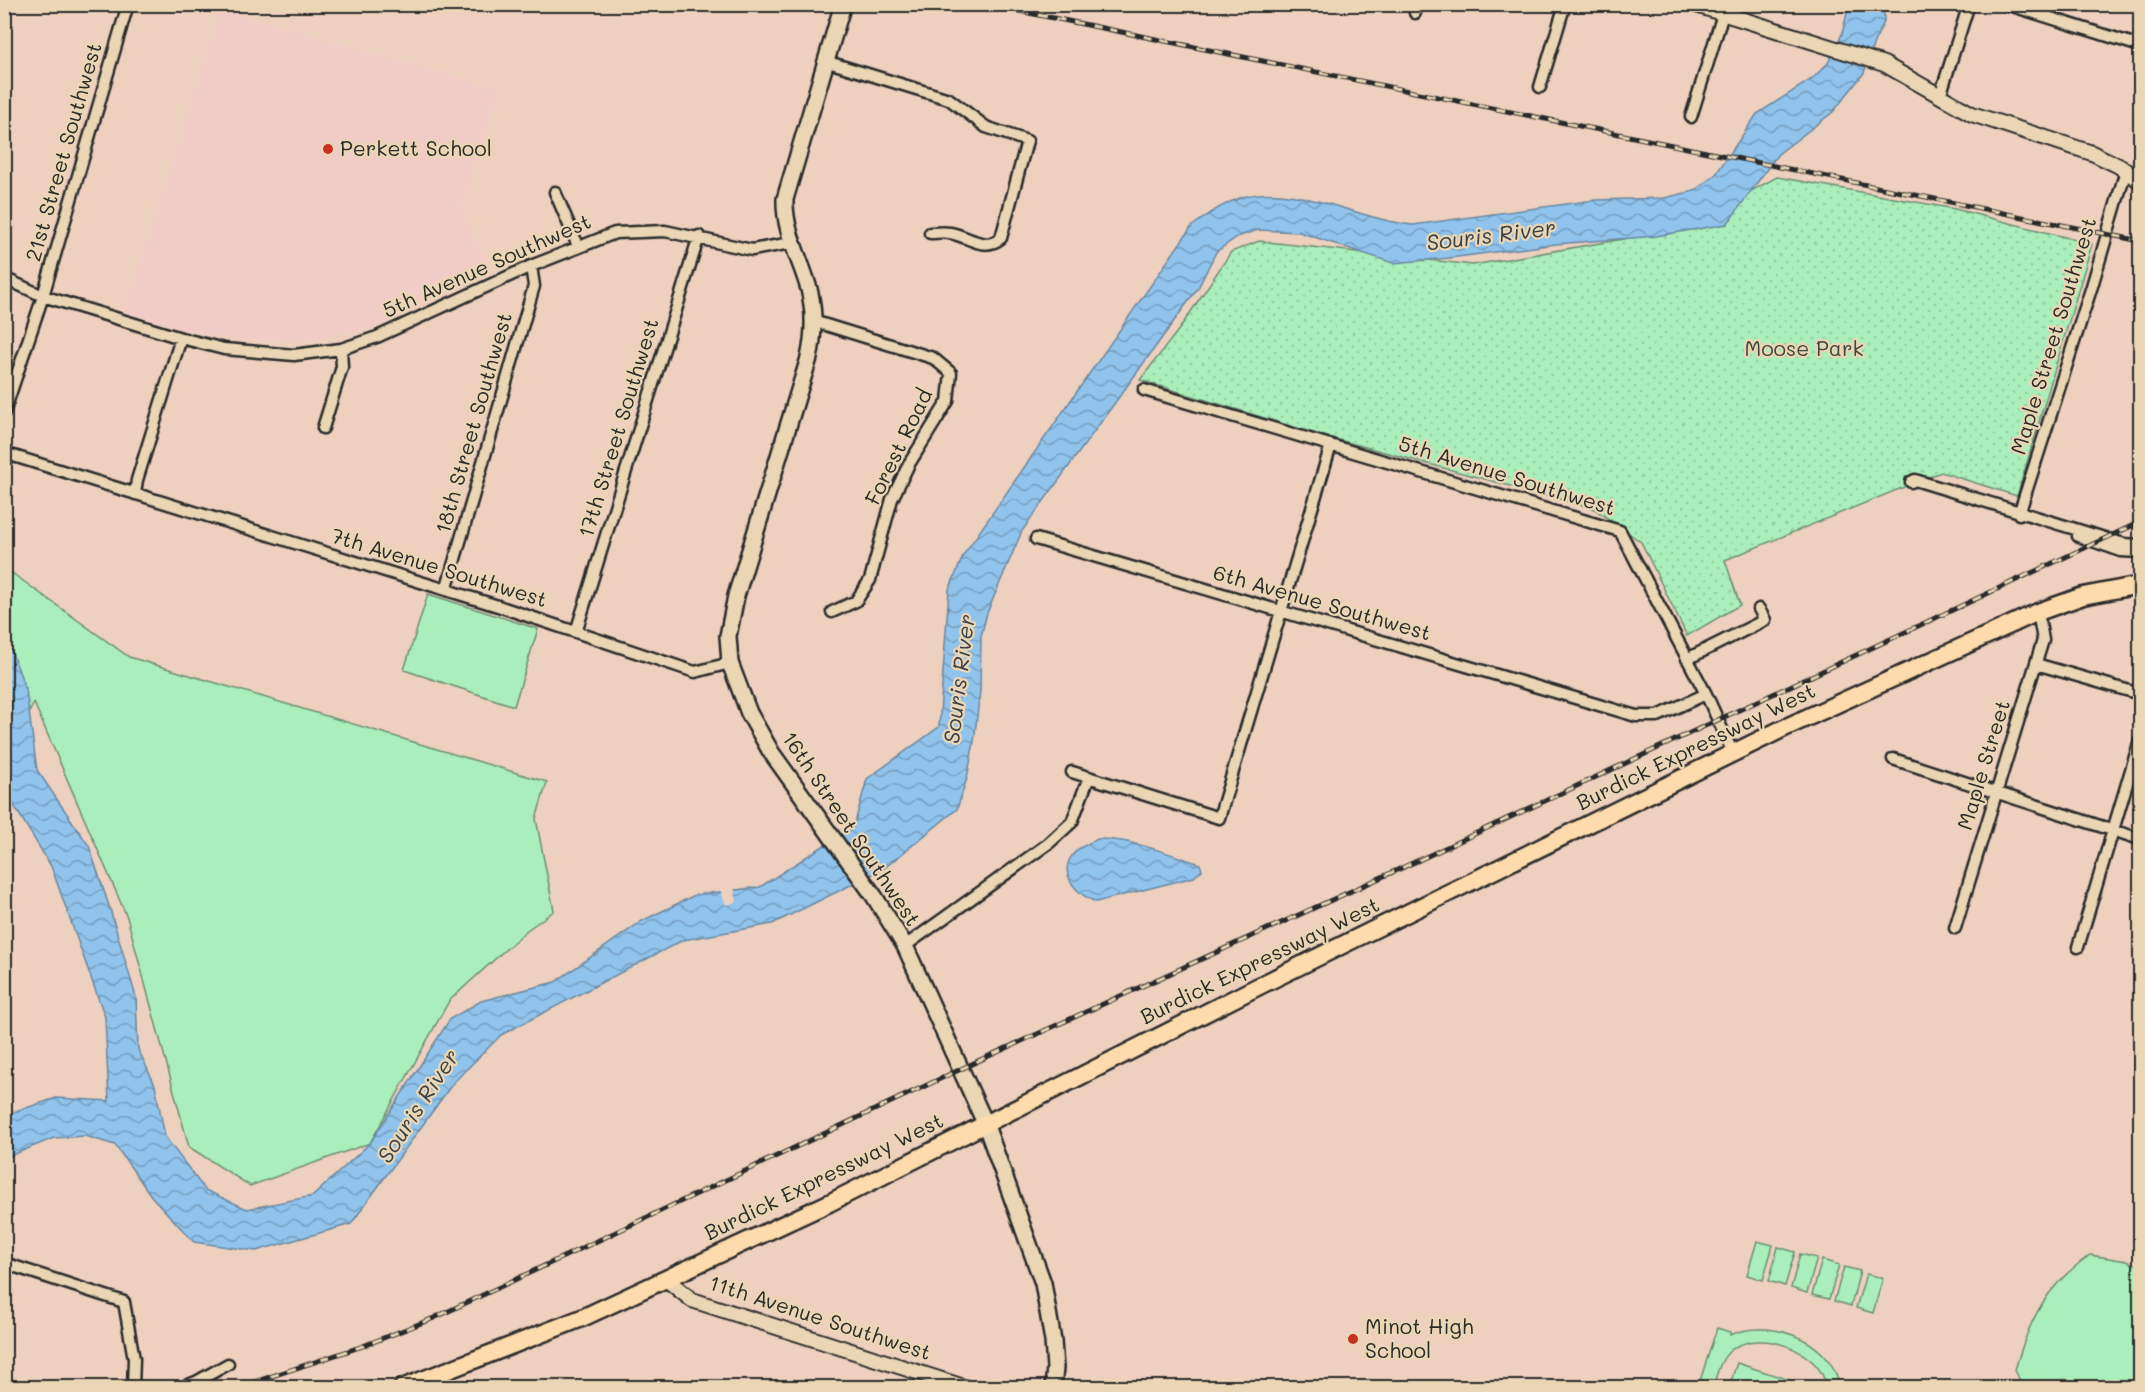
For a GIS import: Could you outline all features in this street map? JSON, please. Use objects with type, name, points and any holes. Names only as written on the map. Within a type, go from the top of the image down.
[{"type":"main road","points":[[813,321],[808,287],[791,243],[784,217],[785,199],[843,4]]},
{"type":"main road","name":"16th Street Southwest","points":[[813,321],[809,358],[736,596],[728,636],[730,663],[745,704],[771,752],[868,888],[904,946],[985,1122],[1042,1283],[1054,1350],[1053,1388]]},
{"type":"main road","name":"Burdick Expressway West","points":[[402,1388],[551,1331],[828,1203],[985,1122],[1733,753],[2038,612],[2083,596],[2140,585]]},
{"type":"street","name":"21st Street Southwest","points":[[4,413],[43,296],[128,4]]},
{"type":"street","points":[[1540,87],[1565,4]]},
{"type":"street","points":[[1693,4],[1817,45],[1884,64],[1972,114],[2092,153],[2126,170],[2140,181]]},
{"type":"street","points":[[1940,96],[1969,4]]},
{"type":"street","points":[[2006,4],[2140,46]]},
{"type":"street","points":[[1690,117],[1722,14]]},
{"type":"street","points":[[825,61],[950,99],[986,127],[1027,141],[1001,238],[993,244],[982,244],[951,233],[930,233]]},
{"type":"street","name":"Maple Street Southwest","points":[[2019,514],[2092,286],[2126,170]]},
{"type":"street","points":[[555,192],[578,246]]},
{"type":"street","name":"5th Avenue Southwest","points":[[4,278],[43,296],[181,338],[224,349],[261,354],[294,355],[341,349],[377,337],[531,266],[615,233],[665,231],[699,236],[752,250],[791,243]]},
{"type":"street","name":"17th Street Southwest","points":[[576,632],[699,236]]},
{"type":"street","name":"18th Street Southwest","points":[[446,590],[534,286],[531,266]]},
{"type":"street","name":"Forest Road","points":[[813,321],[933,358],[951,373],[948,401],[909,464],[892,499],[870,580],[856,601],[832,612]]},
{"type":"street","points":[[135,494],[137,480],[181,338]]},
{"type":"street","points":[[323,428],[342,367],[341,349]]},
{"type":"street","name":"5th Avenue Southwest","points":[[1144,390],[1620,531],[1706,694],[1733,753]]},
{"type":"street","points":[[1072,772],[1219,818],[1331,445]]},
{"type":"street","name":"7th Avenue Southwest","points":[[4,453],[446,590],[695,672],[730,663]]},
{"type":"street","points":[[1911,482],[1915,480],[2019,514],[2033,522],[2121,551],[2140,552]]},
{"type":"street","points":[[2019,514],[2037,516],[2124,544],[2140,545]]},
{"type":"street","name":"6th Avenue Southwest","points":[[1036,539],[1649,718],[1706,694]]},
{"type":"street","points":[[1688,659],[1765,620],[1759,609]]},
{"type":"street","name":"Maple Street","points":[[1955,928],[2043,640],[2038,612]]},
{"type":"street","points":[[2036,664],[2140,694]]},
{"type":"street","points":[[2078,947],[2140,740]]},
{"type":"street","points":[[1893,759],[2140,839]]},
{"type":"street","points":[[904,946],[1049,843],[1072,822],[1089,777]]},
{"type":"street","points":[[4,1263],[124,1302],[134,1359],[132,1387],[154,1388]]},
{"type":"street","name":"11th Avenue Southwest","points":[[666,1279],[692,1300],[968,1388]]},
{"type":"street","points":[[180,1388],[228,1364]]},
{"type":"shaded area","name":"Perkett School","points":[[220,9],[501,89],[461,209],[492,274],[380,326],[298,342],[234,339],[196,333],[124,312]]},
{"type":"green space","name":"Moose Park","points":[[1777,177],[1955,209],[2092,244],[2017,496],[1941,472],[1725,560],[1740,605],[1687,636],[1641,542],[1593,508],[1317,434],[1140,380],[1180,328],[1231,252],[1259,241],[1473,265],[1681,229]]},
{"type":"green space","points":[[5,568],[129,657],[547,782],[536,819],[554,911],[527,930],[449,1001],[370,1143],[250,1186],[189,1147],[127,917],[34,703],[5,759]]},
{"type":"green space","points":[[428,594],[538,629],[514,706],[404,670]]},
{"type":"green space","points":[[1757,1241],[1773,1245],[1763,1280],[1747,1275]]},
{"type":"green space","points":[[1778,1247],[1795,1252],[1785,1286],[1769,1281]]},
{"type":"green space","points":[[1800,1254],[1817,1258],[1807,1293],[1791,1288]]},
{"type":"green space","points":[[2090,1255],[2127,1261],[2140,1266],[2140,1387],[2023,1387],[2015,1370],[2033,1319],[2061,1279]]},
{"type":"green space","points":[[1822,1260],[1839,1265],[1829,1299],[1812,1295]]},
{"type":"green space","points":[[1844,1267],[1860,1271],[1851,1306],[1834,1301]]},
{"type":"green space","points":[[1866,1274],[1883,1278],[1873,1313],[1856,1308]]},
{"type":"green space","points":[[1717,1328],[1730,1332],[1730,1335],[1745,1330],[1778,1331],[1809,1343],[1822,1353],[1832,1366],[1838,1381],[1844,1383],[1843,1387],[1826,1387],[1822,1374],[1802,1353],[1788,1346],[1758,1341],[1743,1344],[1731,1350],[1719,1367],[1713,1387],[1698,1387]]},
{"type":"green space","points":[[1737,1363],[1808,1386],[1808,1387],[1729,1387]]},
{"type":"water","name":"Souris River","points":[[1849,5],[1884,5],[1884,22],[1874,42],[1864,73],[1833,112],[1778,154],[1727,224],[1656,236],[1556,244],[1393,263],[1299,232],[1258,230],[1237,237],[1216,252],[1198,288],[1022,531],[987,613],[981,636],[980,691],[974,742],[967,778],[957,809],[883,869],[772,924],[683,940],[501,1035],[453,1083],[351,1224],[256,1251],[194,1242],[152,1197],[115,1145],[85,1136],[54,1138],[5,1158],[5,1115],[56,1098],[109,1101],[105,1017],[51,866],[5,791],[4,621],[10,632],[11,650],[26,690],[37,770],[89,846],[110,909],[136,997],[138,1049],[155,1085],[165,1137],[205,1190],[247,1209],[313,1196],[370,1143],[450,1019],[481,1001],[555,982],[642,921],[695,895],[760,887],[854,826],[867,779],[939,727],[949,590],[964,554],[1192,226],[1227,203],[1260,194],[1281,194],[1303,198],[1371,217],[1413,225],[1595,200],[1664,198],[1694,191],[1716,174],[1757,114],[1812,79],[1828,63],[1842,34]]},
{"type":"water","points":[[1097,839],[1124,841],[1149,847],[1200,864],[1202,870],[1194,877],[1096,902],[1075,888],[1067,867],[1076,851]]},
{"type":"pier","points":[[734,887],[737,902],[726,905],[720,889]]},
{"type":"railway","points":[[985,4],[2140,241]]},
{"type":"railway","points":[[236,1388],[363,1346],[434,1318],[978,1061],[1417,861],[2140,522]]},
{"type":"place","name":"Perkett School","points":[[328,149]]},
{"type":"place","name":"Minot High School","points":[[1353,1339]]}]
